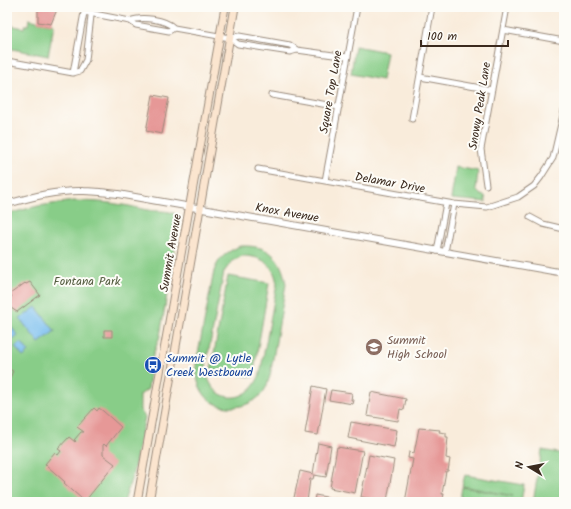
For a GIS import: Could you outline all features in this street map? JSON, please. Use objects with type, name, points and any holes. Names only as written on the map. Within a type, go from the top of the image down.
[{"type":"main road","name":"Summit Avenue","points":[[137,502],[225,7]]},
{"type":"main road","name":"Summit Avenue","points":[[149,502],[235,7]]},
{"type":"street","points":[[7,61],[73,73],[80,71],[86,60],[92,7]]},
{"type":"street","name":"Square Top Lane","points":[[325,181],[357,7]]},
{"type":"street","points":[[412,119],[432,7]]},
{"type":"street","name":"Snowy Peak Lane","points":[[486,185],[481,149],[507,7]]},
{"type":"street","points":[[73,73],[84,10],[91,13],[130,21],[136,25],[169,31],[174,28],[230,38],[239,36],[290,45],[297,50]]},
{"type":"street","points":[[503,30],[564,40]]},
{"type":"street","points":[[230,38],[238,44],[290,52],[297,50],[348,57]]},
{"type":"street","points":[[272,49],[273,42]]},
{"type":"street","points":[[420,77],[492,90]]},
{"type":"street","points":[[272,95],[339,106]]},
{"type":"street","name":"Delamar Drive","points":[[258,169],[446,203],[487,207],[518,197],[534,186],[549,168],[558,143],[564,111]]},
{"type":"street","name":"Knox Avenue","points":[[7,204],[44,194],[85,191],[118,194],[564,273]]},
{"type":"street","points":[[437,251],[446,203]]},
{"type":"street","points":[[445,252],[454,204]]},
{"type":"street","points":[[530,217],[543,224],[564,229]]},
{"type":"green space","points":[[7,19],[10,20],[9,25],[24,28],[25,25],[28,25],[29,19],[54,25],[48,56],[7,48]]},
{"type":"green space","points":[[355,46],[387,52],[382,80],[351,74]]},
{"type":"green space","points":[[456,167],[478,171],[476,190],[481,195],[485,196],[486,202],[451,199]]},
{"type":"green space","name":"Fontana Park","points":[[74,201],[111,203],[148,210],[170,212],[174,213],[180,218],[160,336],[153,355],[148,389],[140,395],[140,410],[145,417],[133,473],[124,502],[7,502],[7,214],[38,206]]},
{"type":"green space","points":[[240,246],[258,247],[272,254],[281,266],[286,284],[270,376],[266,388],[258,398],[250,403],[233,407],[215,404],[208,398],[202,391],[199,384],[196,364],[214,271],[218,262],[227,253]],"holes":[[[242,256],[249,256],[266,262],[273,271],[277,284],[260,374],[254,385],[246,393],[237,397],[228,397],[220,394],[213,387],[208,378],[206,365],[224,272],[232,261]]]},
{"type":"green space","points":[[228,276],[269,283],[253,377],[211,370]]},
{"type":"green space","points":[[542,450],[564,454],[564,502],[533,502]]},
{"type":"green space","points":[[465,475],[524,485],[521,502],[477,502],[460,499],[462,487],[513,496],[462,486]]},
{"type":"water","points":[[36,307],[55,331],[39,343],[20,319]]},
{"type":"water","points":[[10,325],[18,336],[10,342],[7,338],[7,327]]},
{"type":"water","points":[[21,342],[29,352],[23,357],[15,347]]},
{"type":"building","points":[[38,7],[58,7],[51,24],[38,22]]},
{"type":"building","points":[[153,95],[169,98],[162,134],[146,131]]},
{"type":"building","points":[[30,282],[40,295],[17,312],[11,308],[7,314],[7,302],[12,296],[10,294],[25,283]]},
{"type":"building","points":[[104,330],[112,330],[112,337],[104,337]]},
{"type":"building","points":[[7,368],[13,371],[7,385]]},
{"type":"building","points":[[313,386],[326,389],[318,435],[305,433]]},
{"type":"building","points":[[331,390],[352,393],[351,400],[354,400],[353,404],[329,400]]},
{"type":"building","points":[[371,392],[406,399],[404,410],[400,409],[398,421],[367,416]]},
{"type":"building","points":[[94,408],[97,411],[99,408],[121,427],[106,446],[104,444],[103,445],[103,455],[115,464],[86,500],[83,498],[82,499],[45,464],[55,452],[58,455],[61,451],[58,449],[69,437],[75,442],[76,441],[74,440],[81,432],[84,432],[77,427]]},
{"type":"building","points":[[351,422],[397,430],[394,447],[348,438]]},
{"type":"building","points":[[419,428],[440,430],[439,432],[446,433],[446,437],[448,437],[446,458],[450,459],[448,471],[446,471],[442,502],[405,502],[413,459],[408,458],[409,452],[414,453]]},
{"type":"building","points":[[318,443],[331,446],[326,477],[314,475],[313,479],[310,479],[307,502],[293,502],[300,471],[313,474]]},
{"type":"building","points":[[337,447],[363,451],[355,493],[330,488]]},
{"type":"building","points":[[369,455],[394,460],[387,501],[361,497]]},
{"type":"building","points":[[315,495],[348,501],[348,502],[314,502]]},
{"type":"place","name":"Summit High School","points":[[374,347]]},
{"type":"place","name":"Summit @ Lytle Creek Westbound","points":[[153,365]]}]
